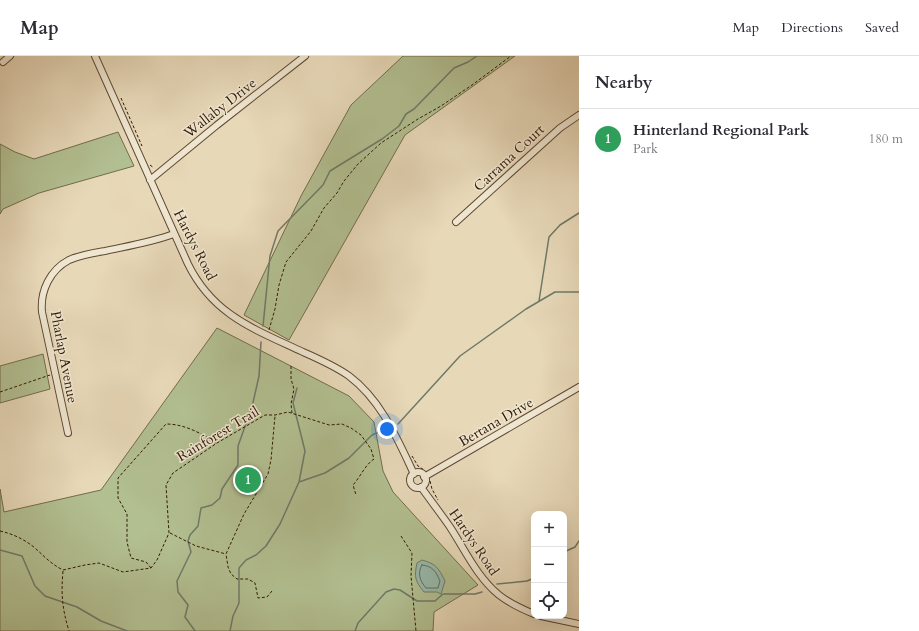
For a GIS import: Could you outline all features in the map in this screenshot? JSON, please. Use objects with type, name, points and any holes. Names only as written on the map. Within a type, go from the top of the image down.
[{"type":"street","points":[[3,62],[10,56]]},
{"type":"street","name":"Hardys Road","points":[[95,56],[195,278],[208,295],[231,316],[267,335],[331,365],[348,375],[372,398],[393,431],[414,474]]},
{"type":"street","name":"Wallaby Drive","points":[[150,180],[305,56]]},
{"type":"street","name":"Carrama Court","points":[[456,222],[560,128],[579,115]]},
{"type":"street","name":"Pharlap Avenue","points":[[68,433],[42,304],[47,283],[54,272],[65,263],[79,257],[158,240],[174,234]]},
{"type":"street","name":"Bertana Drive","points":[[424,477],[579,387]]},
{"type":"street","points":[[419,473],[424,477],[425,482],[421,487],[416,488],[411,484],[410,478],[414,474],[419,473]]},
{"type":"street","name":"Hardys Road","points":[[421,487],[450,527],[484,580],[499,595],[514,605],[531,613]]},
{"type":"street","points":[[555,619],[579,624]]},
{"type":"path","points":[[267,335],[273,318],[279,285],[286,262],[311,231],[324,208],[358,164],[381,143],[441,106],[510,56]]},
{"type":"path","points":[[291,366],[291,379],[294,388],[291,404],[292,413],[329,425],[342,424],[351,428],[361,435],[371,449],[374,459],[367,464],[360,478],[354,485],[356,495]]},
{"type":"path","points":[[0,392],[55,374]]},
{"type":"path","name":"Rainforest Trail","points":[[151,568],[157,560],[169,533],[166,485],[173,473],[217,443],[265,415],[275,415],[288,412],[292,413]]},
{"type":"path","points":[[272,591],[268,597],[258,598],[255,583],[248,579],[237,579],[231,574],[226,554],[244,514],[268,474],[271,460],[275,415]]},
{"type":"path","points":[[151,568],[146,562],[130,558],[127,542],[127,514],[118,498],[118,478],[152,437],[166,424],[186,427],[217,443]]},
{"type":"path","points":[[410,451],[420,469],[426,470]]},
{"type":"path","points":[[431,478],[430,485],[440,502]]},
{"type":"path","points":[[0,531],[14,535],[34,547],[52,564],[63,570],[85,565],[99,564],[123,572],[151,568]]},
{"type":"path","points":[[169,533],[196,546],[226,554]]},
{"type":"path","points":[[401,536],[412,553],[411,576],[416,631]]},
{"type":"path","points":[[63,570],[61,591],[63,613],[69,631]]},
{"type":"shaded area","points":[[403,56],[515,56],[405,135],[289,340],[244,315],[301,196],[351,105]]},
{"type":"shaded area","points":[[118,132],[134,166],[39,193],[3,209],[0,214],[0,144],[15,152],[34,159]]},
{"type":"shaded area","points":[[217,328],[349,396],[374,422],[383,471],[393,492],[478,585],[434,612],[433,631],[0,631],[0,489],[4,512],[101,490]]},
{"type":"shaded area","points":[[43,354],[50,389],[0,403],[0,366]]},
{"type":"water","points":[[422,560],[434,565],[440,572],[445,581],[441,594],[437,592],[424,592],[419,585],[416,579],[416,568],[417,563]]},
{"type":"waterway","points":[[263,326],[270,256],[278,231],[323,185],[330,171],[382,139],[399,126],[406,114],[414,109],[454,68],[477,56]]},
{"type":"waterway","points":[[539,301],[549,237],[560,225],[579,213]]},
{"type":"waterway","points":[[398,424],[460,356],[526,309],[555,292],[579,292]]},
{"type":"waterway","points":[[195,631],[185,617],[188,605],[178,592],[177,581],[191,552],[188,541],[190,535],[198,526],[201,508],[212,505],[220,498],[222,489],[238,465],[238,446],[252,407],[259,376],[261,342]]},
{"type":"waterway","points":[[230,631],[233,616],[239,603],[239,568],[246,560],[256,555],[266,546],[280,524],[299,482],[305,451],[293,403],[297,388]]},
{"type":"waterway","points":[[299,482],[325,473],[349,458],[372,435],[384,430]]},
{"type":"waterway","points":[[567,551],[575,547],[579,541]]},
{"type":"waterway","points":[[0,550],[22,556],[35,586],[45,596],[77,607],[101,621],[127,631]]},
{"type":"waterway","points":[[497,584],[531,579]]},
{"type":"waterway","points":[[355,631],[358,623],[386,592],[394,589],[400,590],[417,601],[435,601],[443,594]]},
{"type":"waterway","points":[[444,594],[475,594],[482,592]]},
{"type":"place","name":"Hinterland Regional Park","points":[[248,480]]}]
